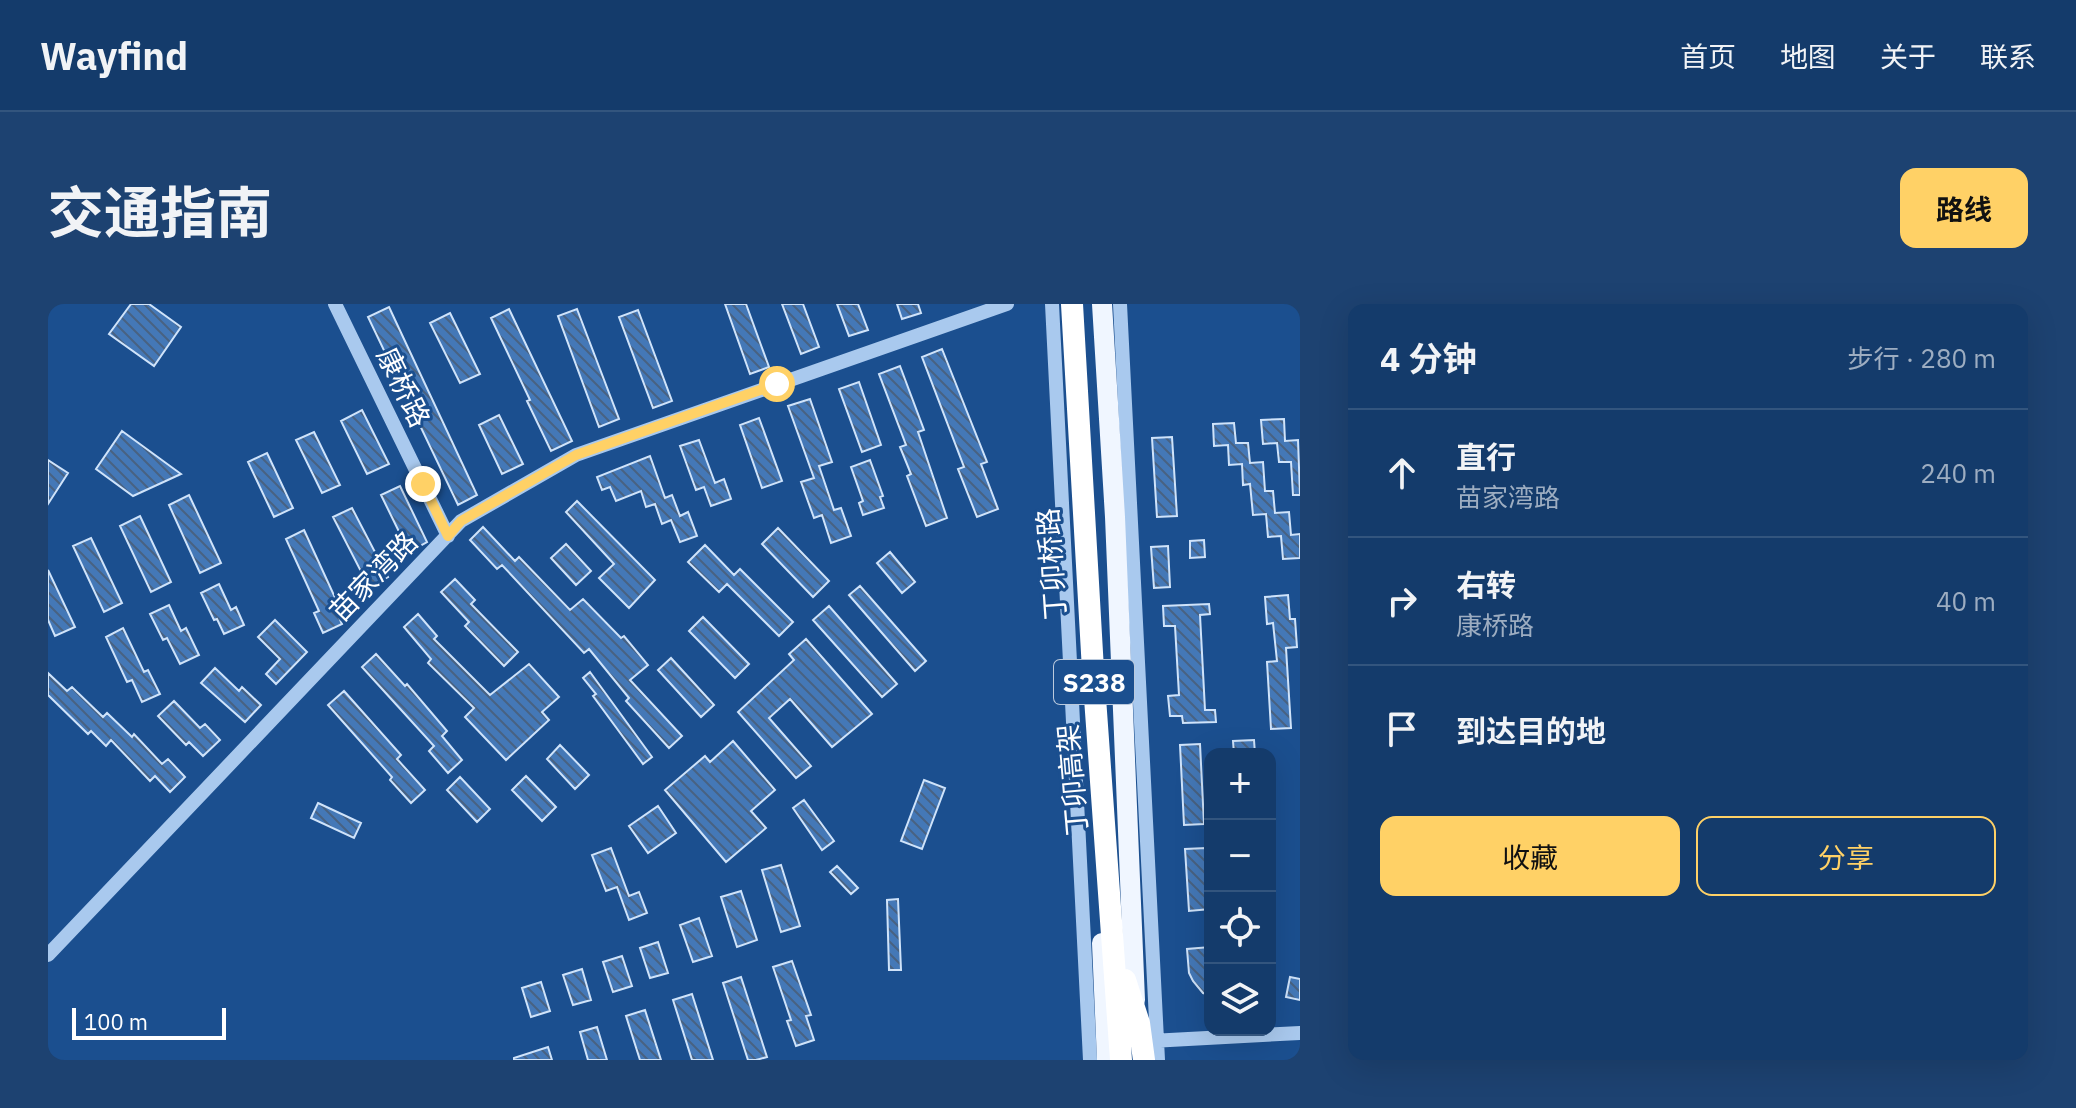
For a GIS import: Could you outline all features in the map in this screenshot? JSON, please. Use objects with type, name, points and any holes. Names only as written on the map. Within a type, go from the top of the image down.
[{"type":"highway","name":"丁卯高架","points":[[1070,306],[1125,979],[1142,1053]]},
{"type":"highway","name":"丁卯高架","points":[[1070,306],[1093,670],[1112,1055]]},
{"type":"main road","name":"S238","points":[[1102,304],[1142,1053]]},
{"type":"street","name":"康桥路","points":[[335,304],[448,536]]},
{"type":"street","name":"苗家湾路","points":[[48,955],[461,521],[576,455],[1007,304]]},
{"type":"street","points":[[1120,304],[1142,1053]]},
{"type":"street","points":[[1070,306],[1090,1060]]},
{"type":"street","points":[[1112,1055],[1300,1033]]},
{"type":"street","points":[[1142,1053],[1158,1060]]},
{"type":"building","points":[[131,304],[149,304],[181,327],[154,366],[109,334]]},
{"type":"building","points":[[725,304],[746,304],[769,367],[750,374]]},
{"type":"building","points":[[782,304],[803,304],[819,347],[801,354]]},
{"type":"building","points":[[837,304],[858,304],[868,330],[849,336]]},
{"type":"building","points":[[897,304],[918,304],[921,313],[902,319]]},
{"type":"building","points":[[389,307],[477,495],[458,505],[368,317]]},
{"type":"building","points":[[509,309],[572,441],[551,451],[491,318]]},
{"type":"building","points":[[577,309],[619,419],[599,427],[558,316]]},
{"type":"building","points":[[638,310],[672,401],[653,408],[619,317]]},
{"type":"building","points":[[450,313],[480,374],[460,383],[430,323]]},
{"type":"building","points":[[942,349],[987,462],[981,464],[998,509],[977,517],[958,469],[964,467],[922,357]]},
{"type":"building","points":[[900,366],[924,430],[918,432],[947,518],[926,526],[907,476],[911,474],[900,447],[906,445],[879,374]]},
{"type":"building","points":[[859,382],[881,445],[862,452],[839,389]]},
{"type":"building","points":[[810,399],[832,462],[819,466],[834,510],[841,508],[851,536],[831,543],[822,515],[814,518],[801,482],[814,478],[788,406]]},
{"type":"building","points":[[362,410],[389,464],[367,474],[341,421]]},
{"type":"building","points":[[499,415],[523,464],[502,474],[479,425]]},
{"type":"building","points":[[759,418],[782,481],[762,488],[740,425]]},
{"type":"building","points":[[1284,419],[1285,441],[1298,440],[1300,495],[1293,495],[1291,462],[1279,462],[1277,443],[1263,444],[1261,420]]},
{"type":"building","points":[[1234,423],[1236,443],[1248,443],[1250,463],[1263,462],[1265,491],[1273,491],[1275,513],[1289,512],[1291,535],[1300,534],[1300,558],[1283,559],[1281,536],[1268,537],[1266,514],[1253,515],[1250,484],[1243,485],[1242,464],[1229,465],[1228,445],[1214,446],[1213,424]]},
{"type":"building","points":[[122,431],[181,474],[133,496],[96,469]]},
{"type":"building","points":[[314,432],[340,485],[322,493],[296,440]]},
{"type":"building","points":[[1172,437],[1177,516],[1157,517],[1152,438]]},
{"type":"building","points":[[699,440],[715,483],[724,479],[731,499],[711,506],[704,487],[696,490],[680,446]]},
{"type":"building","points":[[267,453],[293,508],[274,517],[248,462]]},
{"type":"building","points":[[650,456],[665,498],[672,495],[680,516],[688,512],[697,536],[680,542],[671,520],[662,524],[655,504],[646,507],[641,491],[616,501],[610,487],[602,490],[597,477]]},
{"type":"building","points":[[48,460],[68,473],[48,504]]},
{"type":"building","points":[[870,460],[884,508],[863,515],[859,503],[863,501],[851,467]]},
{"type":"building","points":[[400,486],[427,542],[409,552],[381,495]]},
{"type":"building","points":[[189,495],[221,563],[200,573],[169,505]]},
{"type":"building","points":[[577,501],[655,580],[629,608],[599,578],[614,564],[566,512]]},
{"type":"building","points":[[352,508],[388,577],[369,587],[333,517]]},
{"type":"building","points":[[140,516],[171,582],[151,592],[120,526]]},
{"type":"building","points":[[483,527],[515,561],[519,557],[570,610],[583,599],[621,638],[624,636],[648,665],[630,680],[682,736],[669,748],[626,701],[629,698],[589,649],[584,653],[502,565],[497,569],[470,540]]},
{"type":"building","points":[[778,528],[829,581],[813,597],[762,544]]},
{"type":"building","points":[[304,530],[338,604],[334,606],[342,624],[323,633],[314,613],[319,611],[286,539]]},
{"type":"building","points":[[91,538],[122,603],[104,612],[73,546]]},
{"type":"building","points":[[1204,540],[1205,557],[1190,558],[1190,541]]},
{"type":"building","points":[[566,544],[591,571],[576,585],[551,558]]},
{"type":"building","points":[[705,545],[734,575],[740,569],[793,622],[779,636],[727,584],[719,592],[688,562]]},
{"type":"building","points":[[1168,546],[1170,587],[1154,588],[1151,547]]},
{"type":"building","points":[[890,552],[915,582],[902,593],[877,563]]},
{"type":"building","points":[[48,570],[75,627],[55,636],[48,620]]},
{"type":"building","points":[[455,579],[475,600],[471,604],[518,652],[504,666],[465,626],[469,622],[441,592]]},
{"type":"building","points":[[219,584],[231,610],[236,607],[244,625],[224,634],[201,593]]},
{"type":"building","points":[[860,586],[926,661],[915,671],[849,595]]},
{"type":"building","points":[[1288,595],[1290,619],[1295,619],[1297,647],[1286,648],[1291,728],[1271,729],[1267,662],[1277,661],[1273,623],[1267,624],[1265,597]]},
{"type":"building","points":[[1209,604],[1210,614],[1200,615],[1205,710],[1215,710],[1216,722],[1183,723],[1182,716],[1170,716],[1168,696],[1179,695],[1175,626],[1164,626],[1163,606]]},
{"type":"building","points":[[169,605],[181,631],[186,628],[199,655],[180,664],[150,614]]},
{"type":"building","points":[[829,606],[897,684],[882,697],[813,620]]},
{"type":"building","points":[[418,614],[437,636],[434,639],[490,695],[529,664],[559,697],[542,712],[549,720],[506,760],[465,717],[474,708],[428,663],[431,659],[404,627]]},
{"type":"building","points":[[703,617],[749,664],[735,678],[689,631]]},
{"type":"building","points":[[275,620],[307,652],[276,684],[266,674],[280,659],[258,637]]},
{"type":"building","points":[[123,628],[144,672],[148,670],[160,694],[142,702],[132,680],[127,682],[106,637]]},
{"type":"building","points":[[806,639],[872,714],[832,747],[790,699],[769,718],[811,766],[796,778],[738,712],[794,660],[789,654]]},
{"type":"building","points":[[376,654],[405,686],[407,684],[447,731],[442,736],[462,760],[448,773],[429,751],[434,746],[362,667]]},
{"type":"building","points":[[671,658],[714,705],[701,717],[658,670]]},
{"type":"building","points":[[215,668],[239,691],[242,687],[261,705],[245,722],[201,683]]},
{"type":"building","points":[[590,672],[652,757],[643,764],[593,696],[596,694],[583,678]]},
{"type":"building","points":[[48,673],[67,691],[72,687],[103,717],[107,713],[132,737],[134,734],[162,764],[168,759],[185,777],[170,792],[155,776],[150,781],[111,740],[106,746],[91,731],[88,734],[48,695]]},
{"type":"building","points":[[344,691],[401,755],[397,759],[425,790],[411,803],[328,705]]},
{"type":"building","points":[[174,701],[200,728],[205,724],[220,740],[203,756],[189,742],[186,745],[158,716]]},
{"type":"building","points":[[1254,740],[1255,748],[1234,748],[1233,741]]},
{"type":"building","points":[[733,741],[775,790],[751,811],[766,828],[726,862],[665,790],[705,756],[710,762]]},
{"type":"building","points":[[1200,744],[1204,824],[1184,825],[1180,745]]},
{"type":"building","points":[[560,745],[589,775],[575,789],[547,759]]},
{"type":"building","points":[[526,776],[556,807],[542,821],[512,790]]},
{"type":"building","points":[[460,777],[490,809],[477,822],[447,790]]},
{"type":"building","points":[[924,780],[945,788],[922,849],[901,841]]},
{"type":"building","points":[[804,800],[834,841],[822,850],[793,808]]},
{"type":"building","points":[[318,803],[361,823],[354,838],[311,818]]},
{"type":"building","points":[[658,806],[676,833],[648,853],[629,826]]},
{"type":"building","points":[[611,848],[629,896],[639,892],[647,913],[629,920],[617,887],[606,891],[592,855]]},
{"type":"building","points":[[1204,848],[1204,910],[1189,911],[1185,849]]},
{"type":"building","points":[[781,865],[800,926],[781,932],[762,870]]},
{"type":"building","points":[[837,866],[858,888],[851,894],[830,872]]},
{"type":"building","points":[[741,891],[757,940],[737,947],[721,897]]},
{"type":"building","points":[[898,899],[901,970],[889,970],[887,900]]},
{"type":"building","points":[[699,918],[712,956],[693,962],[680,925]]},
{"type":"building","points":[[658,942],[668,973],[650,978],[640,948]]},
{"type":"building","points":[[1204,948],[1204,993],[1189,973],[1187,949]]},
{"type":"building","points":[[622,956],[632,986],[613,992],[603,962]]},
{"type":"building","points":[[792,961],[811,1015],[806,1016],[814,1040],[796,1046],[787,1021],[791,1020],[773,967]]},
{"type":"building","points":[[582,969],[591,1000],[573,1005],[563,975]]},
{"type":"building","points":[[741,977],[767,1057],[756,1060],[748,1060],[723,983]]},
{"type":"building","points":[[1290,977],[1300,979],[1300,1000],[1286,997]]},
{"type":"building","points":[[541,982],[550,1011],[531,1017],[522,988]]},
{"type":"building","points":[[692,994],[713,1060],[692,1060],[673,1000]]},
{"type":"building","points":[[645,1010],[661,1060],[640,1060],[626,1016]]},
{"type":"building","points":[[597,1027],[607,1060],[588,1060],[580,1032]]},
{"type":"building","points":[[548,1047],[552,1060],[514,1060],[514,1058]]},
{"type":"route","points":[[423,484],[448,536],[461,521],[576,455],[777,384]]}]
